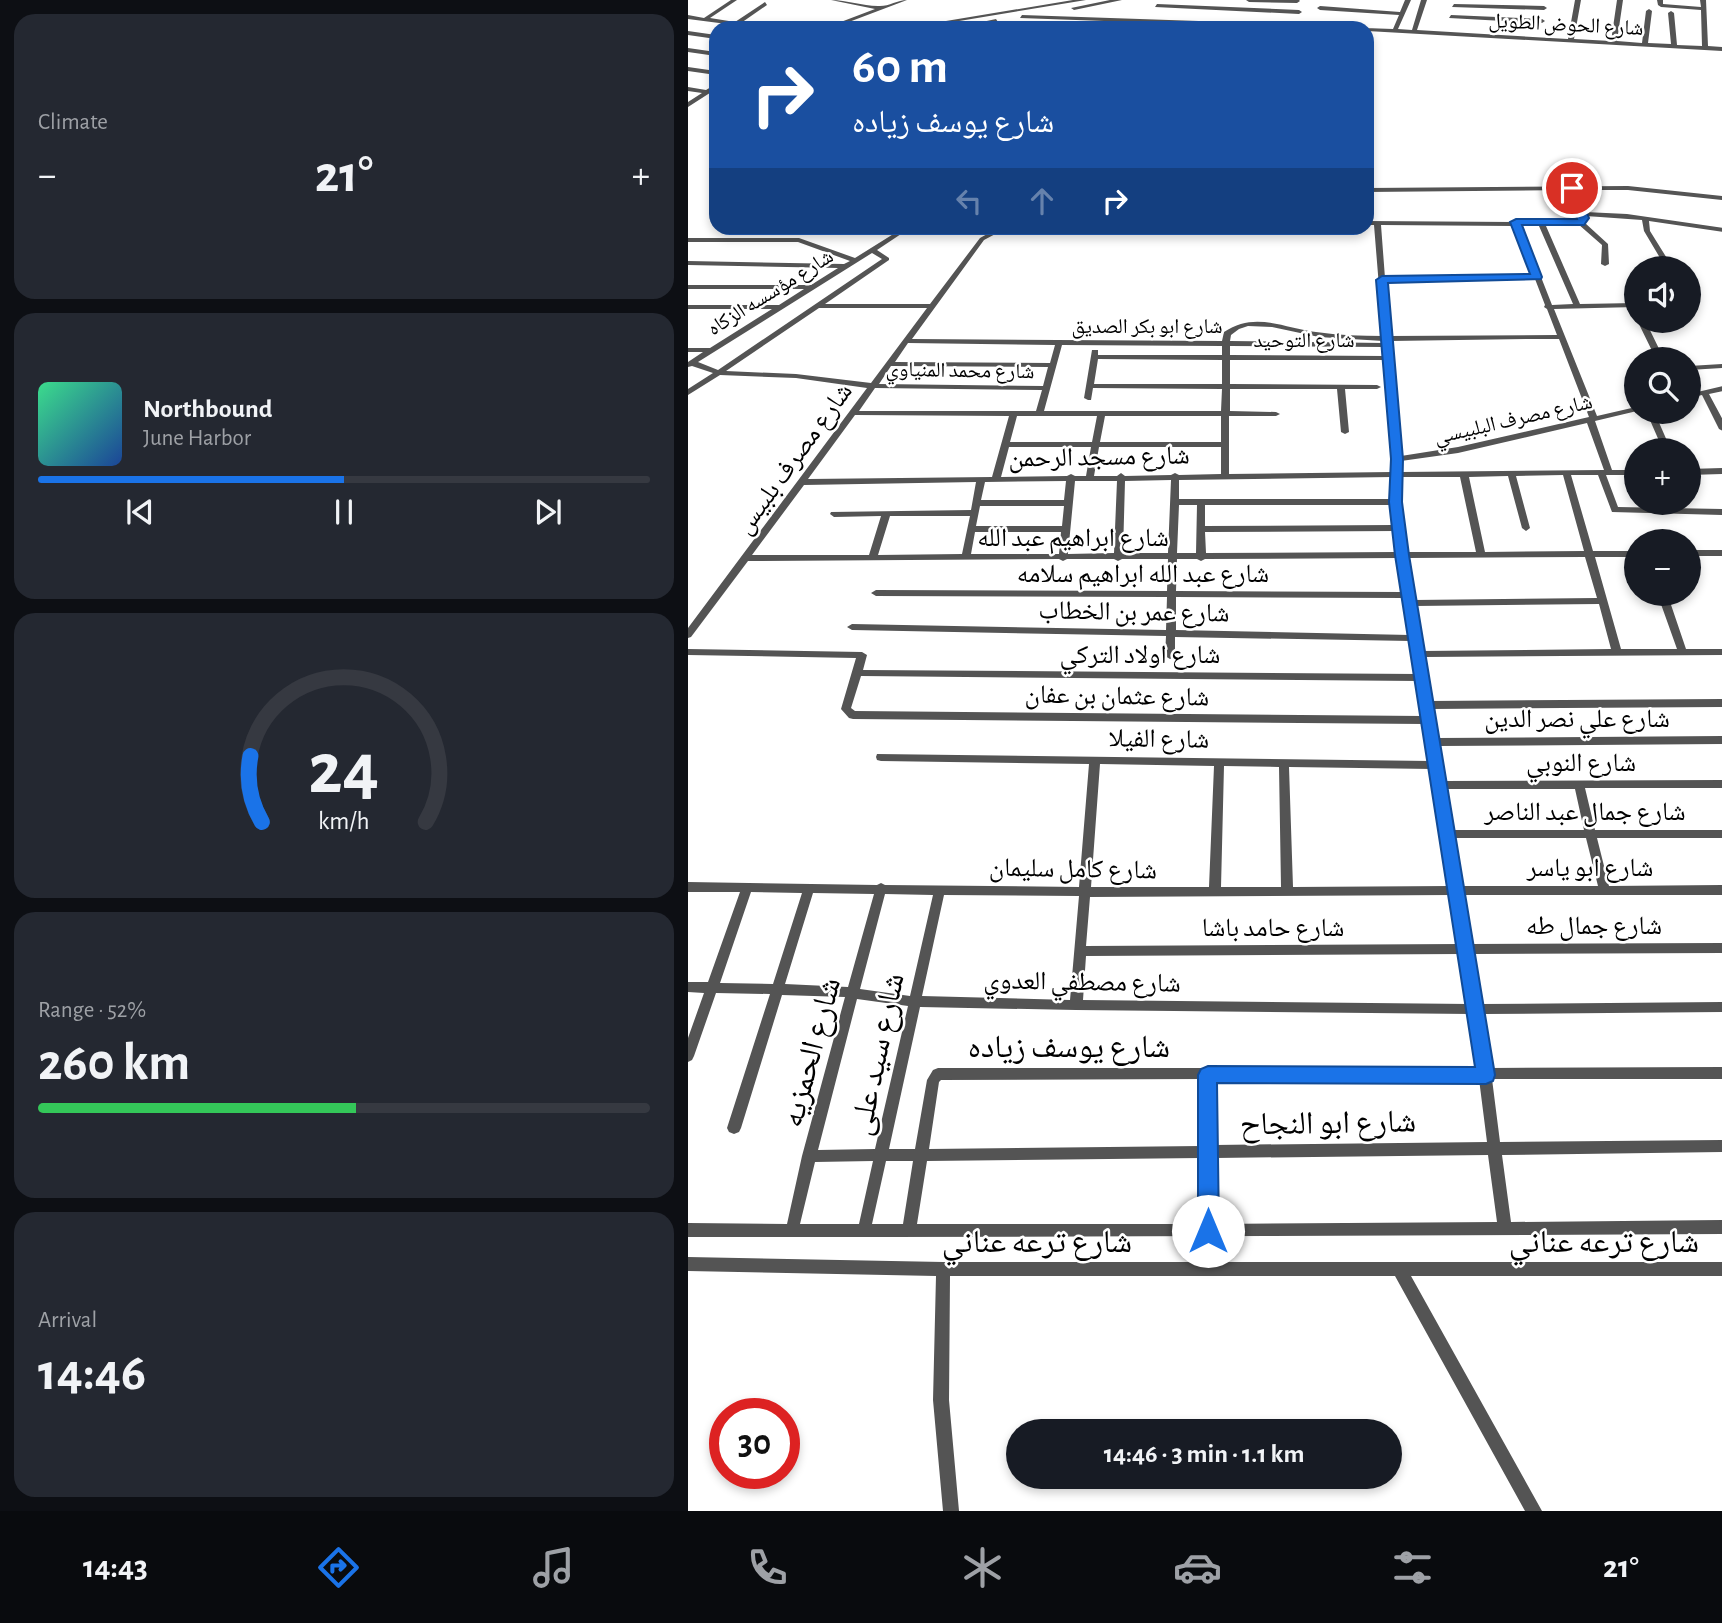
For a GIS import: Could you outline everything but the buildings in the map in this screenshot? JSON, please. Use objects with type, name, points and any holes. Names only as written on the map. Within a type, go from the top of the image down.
[{"type":"street","points":[[706,19],[734,0]]},
{"type":"street","points":[[834,0],[881,8]]},
{"type":"street","points":[[847,21],[904,0]]},
{"type":"street","points":[[951,21],[1083,0]]},
{"type":"street","points":[[998,21],[1119,0]]},
{"type":"street","points":[[1198,21],[1205,0]]},
{"type":"street","points":[[1249,0],[1297,1],[1300,21]]},
{"type":"street","points":[[1320,0],[1320,21]]},
{"type":"street","points":[[1349,10],[1350,0]]},
{"type":"street","points":[[1371,21],[1378,0]]},
{"type":"street","points":[[1395,30],[1408,0]]},
{"type":"street","points":[[1414,31],[1424,0]]},
{"type":"street","points":[[1540,38],[1546,0]]},
{"type":"street","points":[[1571,40],[1578,0]]},
{"type":"street","points":[[1614,42],[1620,0]]},
{"type":"street","points":[[1660,0],[1661,5],[1703,9]]},
{"type":"street","points":[[1703,0],[1705,48]]},
{"type":"street","points":[[1445,33],[1454,3],[1544,8]]},
{"type":"street","points":[[740,21],[766,4]]},
{"type":"street","points":[[1157,6],[1299,12]]},
{"type":"street","points":[[1320,8],[1402,14]]},
{"type":"street","points":[[1645,44],[1649,11]]},
{"type":"street","points":[[1672,13],[1674,46]]},
{"type":"street","points":[[1022,17],[1161,21]]},
{"type":"street","points":[[1450,17],[1543,21]]},
{"type":"street","points":[[689,18],[722,21]]},
{"type":"street","points":[[1478,35],[1482,18]]},
{"type":"street","name":"شارع الحوض الطويل","points":[[1374,29],[1722,49]]},
{"type":"street","points":[[688,33],[709,36]]},
{"type":"street","points":[[688,50],[709,53]]},
{"type":"street","points":[[688,69],[709,72]]},
{"type":"street","points":[[688,89],[706,92]]},
{"type":"street","points":[[688,105],[709,90]]},
{"type":"street","points":[[1374,190],[1649,189],[1722,198]]},
{"type":"street","points":[[1573,191],[1584,218],[1580,222]]},
{"type":"street","points":[[1581,210],[1722,230]]},
{"type":"street","points":[[1645,219],[1647,231],[1663,256]]},
{"type":"street","points":[[1516,222],[1592,419],[1611,507],[1616,511],[1722,512]]},
{"type":"street","points":[[1374,223],[1580,222],[1605,244],[1605,264]]},
{"type":"street","points":[[1541,223],[1577,306]]},
{"type":"street","points":[[1374,234],[1382,280],[1389,358],[1397,459],[1396,502],[1402,555],[1476,1009],[1505,1230]]},
{"type":"street","name":"شارع مؤسسه الزكاه","points":[[690,364],[895,235]]},
{"type":"street","name":"شارع مصرف بلبيس","points":[[688,635],[986,235]]},
{"type":"street","points":[[688,240],[799,240],[855,260]]},
{"type":"street","points":[[688,393],[885,261],[886,257],[869,251]]},
{"type":"street","points":[[688,263],[844,266]]},
{"type":"street","points":[[1382,280],[1537,277]]},
{"type":"street","points":[[688,287],[809,287]]},
{"type":"street","points":[[817,306],[931,306]]},
{"type":"street","points":[[688,307],[781,307]]},
{"type":"street","points":[[1548,307],[1624,307]]},
{"type":"street","points":[[1225,475],[1226,344],[1227,334],[1232,328],[1251,323],[1321,335],[1387,341],[1560,337]]},
{"type":"street","name":"شارع ابو بكر الصديق","points":[[905,341],[1226,344],[1387,341]]},
{"type":"street","points":[[1039,414],[1059,342]]},
{"type":"street","points":[[1088,398],[1096,343]]},
{"type":"street","points":[[688,350],[712,350]]},
{"type":"street","name":"شارع التوحيد","points":[[1094,357],[1389,358]]},
{"type":"street","name":"شارع محمد المنياوي","points":[[690,364],[720,373],[796,376],[872,386],[1047,388]]},
{"type":"street","points":[[889,364],[1053,365]]},
{"type":"street","points":[[1701,367],[1722,366]]},
{"type":"street","points":[[1090,386],[1377,387]]},
{"type":"street","points":[[1341,387],[1345,432]]},
{"type":"street","points":[[1701,393],[1722,388]]},
{"type":"street","points":[[1705,392],[1722,429]]},
{"type":"street","name":"شارع مصرف البلبيسي","points":[[1397,459],[1457,450],[1624,411]]},
{"type":"street","points":[[852,413],[1276,414]]},
{"type":"street","points":[[996,478],[1014,413]]},
{"type":"street","points":[[1090,477],[1101,414]]},
{"type":"street","points":[[1005,444],[1225,445]]},
{"type":"street","points":[[1701,472],[1722,471]]},
{"type":"street","points":[[1566,472],[1617,653]]},
{"type":"street","name":"شارع مسجد الرحمن","points":[[802,482],[1121,476],[1377,477],[1396,474],[1624,472]]},
{"type":"street","points":[[1464,473],[1481,555]]},
{"type":"street","points":[[1511,473],[1526,528]]},
{"type":"street","points":[[1118,558],[1121,476]]},
{"type":"street","points":[[1170,656],[1175,476]]},
{"type":"street","points":[[1063,558],[1071,477]]},
{"type":"street","points":[[966,558],[981,478]]},
{"type":"street","points":[[1174,502],[1396,502]]},
{"type":"street","points":[[1201,502],[1201,558]]},
{"type":"street","points":[[834,514],[886,514],[1068,503]]},
{"type":"street","points":[[872,558],[886,514]]},
{"type":"street","points":[[1201,529],[1399,528]]},
{"type":"street","points":[[972,529],[1066,529]]},
{"type":"street","points":[[1701,553],[1720,553],[1722,564]]},
{"type":"street","name":"شارع ابراهيم عبد الله","points":[[745,558],[1624,554]]},
{"type":"street","name":"شارع عبد الله ابراهيم سلامه","points":[[876,593],[1172,594],[1602,601]]},
{"type":"street","points":[[1667,606],[1683,653]]},
{"type":"street","name":"شارع عمر بن الخطاب","points":[[852,627],[1415,638]]},
{"type":"street","points":[[688,652],[861,654],[863,656],[858,673]]},
{"type":"street","points":[[1418,654],[1722,652]]},
{"type":"street","name":"شارع اولاد التركي","points":[[858,673],[1422,678]]},
{"type":"street","name":"شارع عثمان بن عفان","points":[[858,673],[847,706],[847,712],[853,715],[1429,720]]},
{"type":"street","points":[[1427,705],[1722,703]]},
{"type":"street","name":"شارع علي نصر الدين","points":[[1433,742],[1722,740]]},
{"type":"street","name":"شارع الفيلا","points":[[881,757],[1436,765]]},
{"type":"street","points":[[1076,1004],[1095,760]]},
{"type":"street","points":[[1215,891],[1219,762]]},
{"type":"street","points":[[1284,763],[1287,891]]},
{"type":"street","points":[[1579,784],[1604,890]]},
{"type":"street","name":"شارع النوبي","points":[[1440,785],[1722,784]]},
{"type":"street","name":"شارع جمال عبد الناصر","points":[[1448,834],[1722,834]]},
{"type":"street","name":"شارع كامل سليمان","points":[[688,887],[1085,892],[1457,889]]},
{"type":"street","points":[[688,1056],[747,888]]},
{"type":"street","name":"شارع الحمزيه","points":[[792,1230],[809,1156],[881,888]]},
{"type":"street","points":[[734,1128],[809,889]]},
{"type":"street","name":"شارع سيد على","points":[[864,1230],[940,889]]},
{"type":"street","name":"شارع ابو ياسر","points":[[1457,889],[1722,890]]},
{"type":"street","name":"شارع جمال طه","points":[[1466,948],[1722,948]]},
{"type":"street","name":"شارع حامد باشا","points":[[1081,951],[1466,948]]},
{"type":"street","name":"شارع مصطفي العدوي","points":[[688,987],[778,989],[915,1001],[1476,1009],[1722,1007]]},
{"type":"street","name":"شارع يوسف زياده","points":[[909,1230],[933,1080],[938,1074],[1722,1073]]},
{"type":"street","points":[[1208,1075],[1208,1231]]},
{"type":"street","name":"شارع ابو النجاح","points":[[809,1156],[1722,1146]]},
{"type":"street","name":"شارع ترعه عناني","points":[[688,1230],[1208,1231],[1722,1227]]},
{"type":"street","name":"شارع ترعه عناني","points":[[688,1264],[943,1269],[1722,1269]]},
{"type":"street","points":[[943,1269],[941,1400],[950,1511]]},
{"type":"street","points":[[1399,1269],[1534,1511]]},
{"type":"route","points":[[1208,1231],[1208,1075],[1486,1075],[1402,555],[1396,502],[1397,459],[1382,280],[1537,277],[1516,222],[1580,222],[1584,218],[1572,188]]}]
